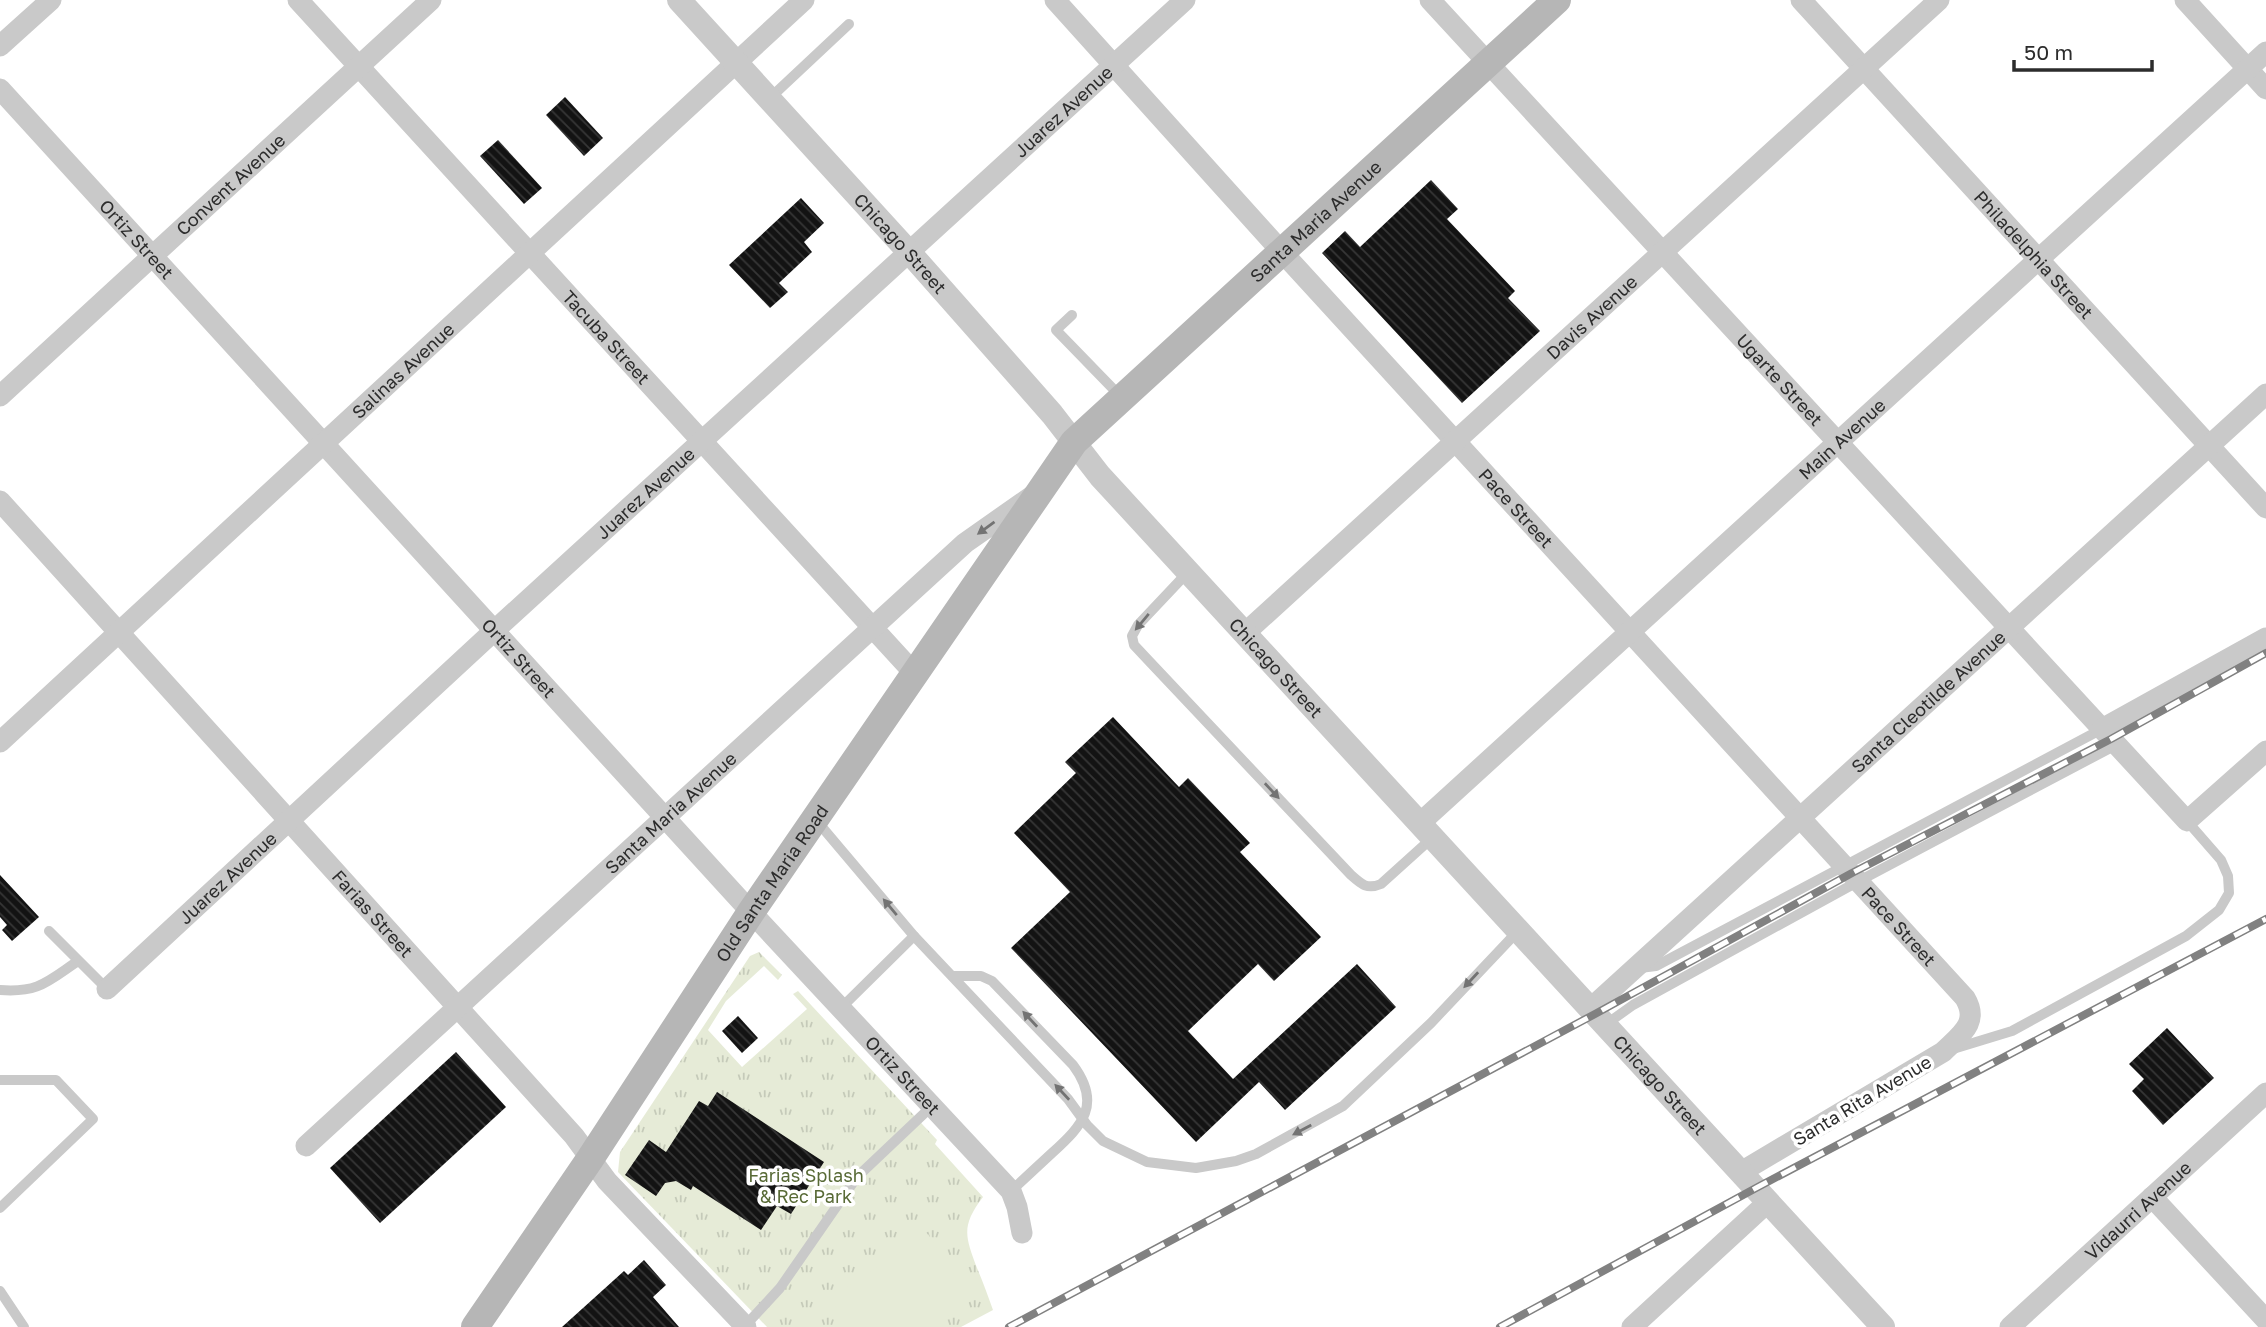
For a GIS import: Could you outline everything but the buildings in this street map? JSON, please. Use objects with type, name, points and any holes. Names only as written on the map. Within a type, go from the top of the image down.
[{"type":"main road","name":"Santa Maria Avenue","points":[[1074,442],[1557,0]]},
{"type":"main road","name":"Old Santa Maria Road","points":[[481,1325],[751,912],[1074,442]]},
{"type":"street","points":[[0,46],[51,0]]},
{"type":"street","name":"Tacuba Street","points":[[298,0],[914,673]]},
{"type":"street","name":"Convent Avenue","points":[[0,396],[431,0]]},
{"type":"street","name":"Chicago Street","points":[[679,0],[909,252],[1043,404],[1100,476],[1884,1327]]},
{"type":"street","name":"Salinas Avenue","points":[[0,742],[804,0]]},
{"type":"street","name":"Pace Street","points":[[1055,0],[1965,998],[1971,1007],[1972,1017]]},
{"type":"street","name":"Juarez Avenue","points":[[107,989],[495,630],[1185,0]]},
{"type":"street","name":"Ugarte Street","points":[[1430,0],[2188,821]]},
{"type":"street","name":"Philadelphia Street","points":[[1801,0],[2266,508]]},
{"type":"street","name":"Davis Avenue","points":[[1245,633],[1939,0]]},
{"type":"street","points":[[2185,0],[2266,89]]},
{"type":"street","name":"Main Avenue","points":[[1426,831],[1630,632],[2266,52]]},
{"type":"street","name":"Ortiz Street","points":[[0,89],[751,912],[1011,1191],[1022,1233]]},
{"type":"street","name":"Santa Cleotilde Avenue","points":[[1598,1017],[1634,969],[2266,394]]},
{"type":"street","name":"Santa Maria Avenue","points":[[306,1146],[965,543],[1042,488]]},
{"type":"street","name":"Farias Street","points":[[0,501],[575,1136],[607,1181],[745,1326]]},
{"type":"street","points":[[2109,737],[2266,638]]},
{"type":"street","points":[[2188,821],[2266,751]]},
{"type":"street","name":"Santa Rita Avenue","points":[[1741,1172],[1943,1052],[1964,1032],[1972,1017]]},
{"type":"street","name":"Vidaurri Avenue","points":[[2010,1327],[2266,1093]]},
{"type":"street","points":[[2152,1197],[2266,1320]]},
{"type":"street","points":[[1632,1327],[1768,1202]]},
{"type":"lane","points":[[769,99],[849,24]]},
{"type":"lane","points":[[1072,315],[1056,330],[1122,398]]},
{"type":"lane","points":[[1188,572],[1138,625],[1132,636],[1134,645],[1363,886],[1381,884],[1426,831]]},
{"type":"lane","points":[[1634,969],[1656,967],[1852,873],[2109,737]]},
{"type":"lane","points":[[1598,1017],[1633,1004],[1852,873],[2109,737]]},
{"type":"lane","points":[[814,819],[914,936],[1068,1099],[1103,1142],[1147,1162],[1174,1167],[1196,1168],[1236,1161],[1256,1154],[1343,1106],[1431,1023],[1518,931]]},
{"type":"lane","points":[[1943,1052],[2011,1031],[2186,936],[2219,910],[2229,892],[2228,876],[2221,860],[2188,821]]},
{"type":"lane","points":[[49,930],[107,989]]},
{"type":"lane","points":[[841,1008],[914,936]]},
{"type":"lane","points":[[0,990],[16,991],[40,987],[78,961]]},
{"type":"lane","points":[[953,976],[981,976],[992,981],[1073,1065],[1084,1080],[1088,1097],[1083,1119],[1075,1132],[1011,1191]]},
{"type":"lane","points":[[0,1080],[56,1080],[93,1119],[0,1208]]},
{"type":"lane","points":[[745,1326],[780,1288],[857,1177],[932,1106]]},
{"type":"lane","points":[[0,1291],[24,1327]]},
{"type":"green space","name":"Farias Splash & Rec Park","points":[[759,952],[782,975],[778,980],[764,966],[726,1001],[708,1030],[742,1067],[807,1009],[793,994],[798,991],[937,1140],[935,1144],[983,1197],[971,1216],[967,1231],[973,1257],[993,1310],[961,1327],[767,1327],[618,1172],[620,1152],[750,956]]},
{"type":"green space","points":[[928,1234],[971,1301],[931,1327],[849,1327],[830,1298]]},
{"type":"railway","points":[[1009,1327],[1595,1014],[1852,873],[2111,739],[2266,653]]},
{"type":"railway","points":[[1500,1327],[1756,1188],[2266,919]]}]
